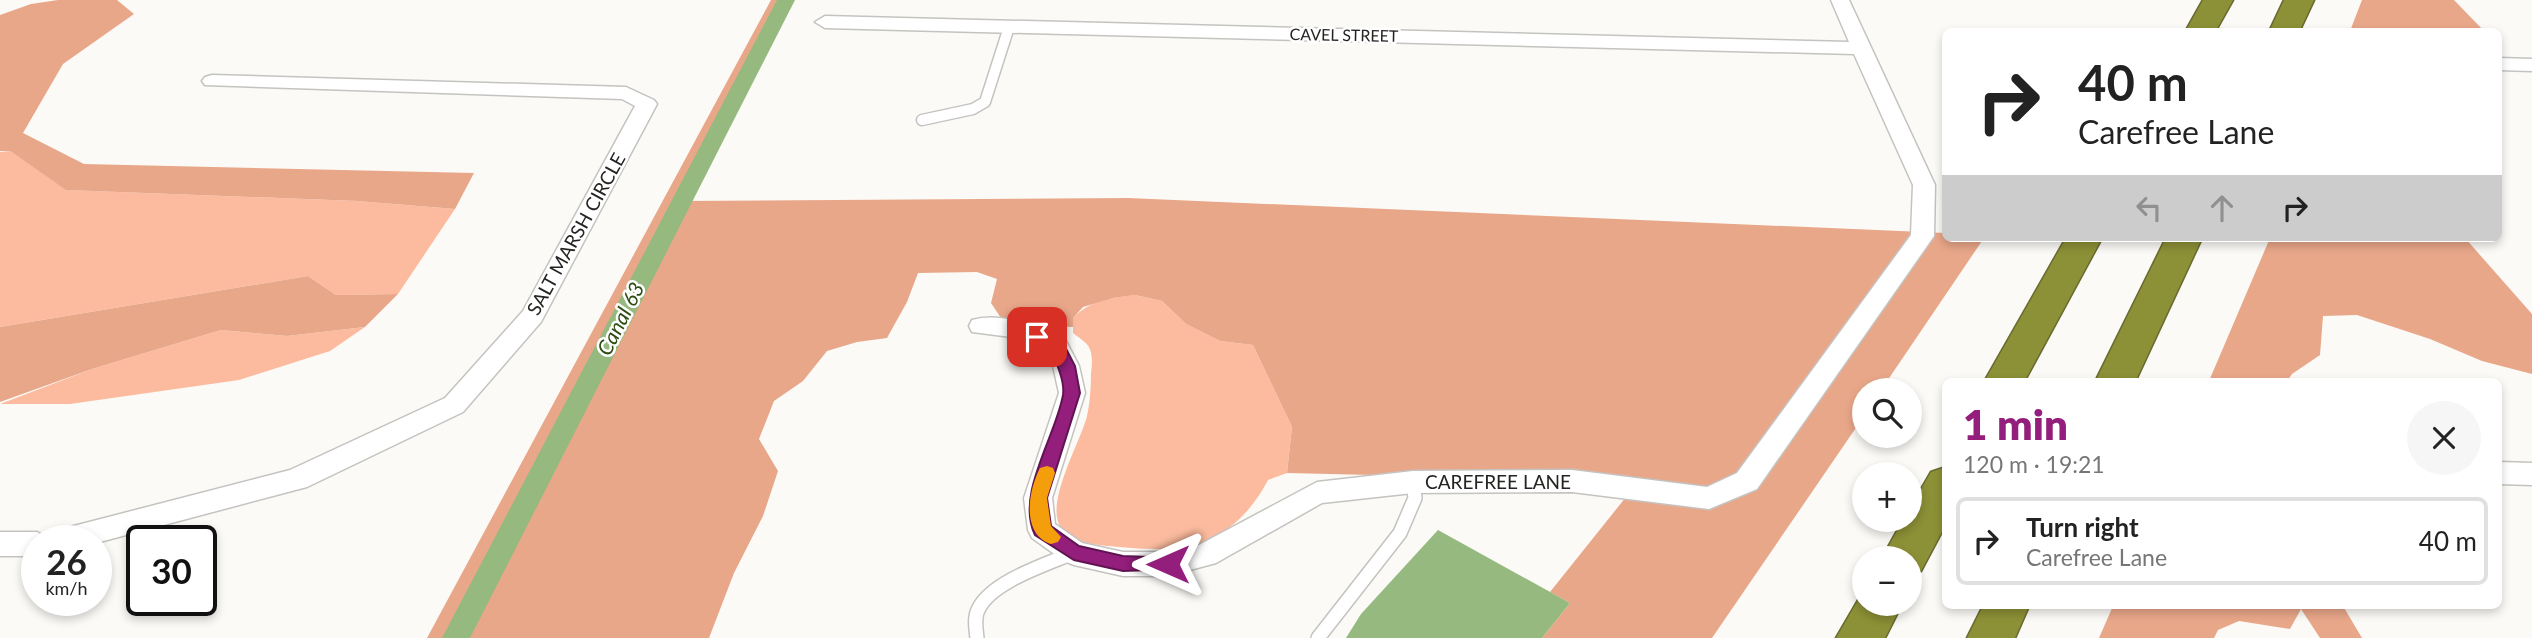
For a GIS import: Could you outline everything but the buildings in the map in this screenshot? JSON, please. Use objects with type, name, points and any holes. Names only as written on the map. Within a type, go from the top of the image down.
[{"type":"highway","points":[[2202,28],[2218,0]]},
{"type":"highway","points":[[2286,28],[2299,0]]},
{"type":"highway","points":[[2006,378],[2082,242]]},
{"type":"highway","points":[[2117,378],[2182,242]]},
{"type":"highway","points":[[1912,546],[1942,491]]},
{"type":"highway","points":[[1991,638],[2005,609]]},
{"type":"highway","points":[[1860,638],[1872,616]]},
{"type":"street","name":"CAREFREE LANE","points":[[981,326],[1014,329],[1056,345],[1066,366],[1072,393],[1038,498],[1042,530],[1074,553],[1123,564],[1168,564],[1206,555],[1317,492],[1413,482],[1572,481],[1709,498],[1748,481],[1922,236],[1924,185],[1840,0]]},
{"type":"street","name":"CAVEL STREET","points":[[825,22],[1864,48]]},
{"type":"street","points":[[2502,64],[2532,65]]},
{"type":"street","name":"SALT MARSH CIRCLE","points":[[112,528],[297,480],[453,405],[532,316],[647,104],[626,93],[212,80]]},
{"type":"street","points":[[2502,473],[2532,474]]},
{"type":"street","points":[[0,544],[21,544]]},
{"type":"lane","points":[[922,120],[973,109],[985,102],[1009,27]]},
{"type":"lane","points":[[1318,638],[1400,533],[1415,498],[1413,482]]},
{"type":"lane","points":[[976,638],[979,608],[994,592],[1074,553]]},
{"type":"shaded area","points":[[58,0],[117,0],[134,14],[63,64],[23,133],[84,164],[474,173],[455,209],[357,201],[66,190],[10,151],[0,151],[0,15],[31,4]]},
{"type":"shaded area","points":[[771,0],[786,0],[682,201],[1128,198],[1942,233],[1942,242],[1981,242],[1889,378],[1852,378],[1852,434],[1712,638],[1542,638],[1570,603],[1550,592],[1626,497],[1416,476],[1287,473],[1292,427],[1253,345],[1220,341],[1186,324],[1162,301],[1135,295],[1083,307],[1073,318],[1073,327],[1025,326],[1001,318],[991,303],[997,279],[977,272],[918,273],[907,302],[887,338],[857,342],[827,351],[803,381],[774,401],[759,439],[778,471],[763,516],[734,573],[709,638],[427,638]]},
{"type":"shaded area","points":[[2362,0],[2454,0],[2481,28],[2351,28]]},
{"type":"shaded area","points":[[10,151],[67,190],[357,201],[455,209],[398,294],[336,295],[308,276],[0,327],[0,152]]},
{"type":"shaded area","points":[[2268,242],[2469,242],[2532,314],[2532,374],[2482,361],[2430,339],[2357,315],[2323,316],[2320,355],[2289,378],[2210,378]]},
{"type":"shaded area","points":[[308,276],[336,295],[398,294],[365,327],[287,336],[221,330],[92,369],[0,402],[0,327]]},
{"type":"shaded area","points":[[1135,295],[1162,301],[1186,324],[1220,341],[1253,345],[1292,427],[1287,473],[1268,480],[1249,509],[1233,524],[1196,546],[1151,549],[1090,544],[1070,536],[1058,521],[1059,492],[1087,416],[1090,395],[1091,353],[1088,345],[1073,333],[1073,318],[1094,304]]},
{"type":"shaded area","points":[[365,327],[330,351],[239,380],[70,404],[0,404],[92,369],[221,330],[287,336]]},
{"type":"shaded area","points":[[1438,530],[1570,603],[1542,638],[1346,638],[1361,614]]},
{"type":"shaded area","points":[[2112,609],[2301,609],[2290,629],[2239,621],[2218,630],[2214,638],[2099,638]]},
{"type":"shaded area","points":[[2301,609],[2345,609],[2362,638],[2320,638]]},
{"type":"waterway","name":"Canal 63","points":[[456,638],[786,0]]},
{"type":"slow traffic","points":[[1047,473],[1038,498],[1042,530],[1051,537]]},
{"type":"route","points":[[1037,337],[1056,345],[1066,366],[1072,393],[1038,498],[1042,530],[1074,553],[1123,564],[1168,564]]}]
